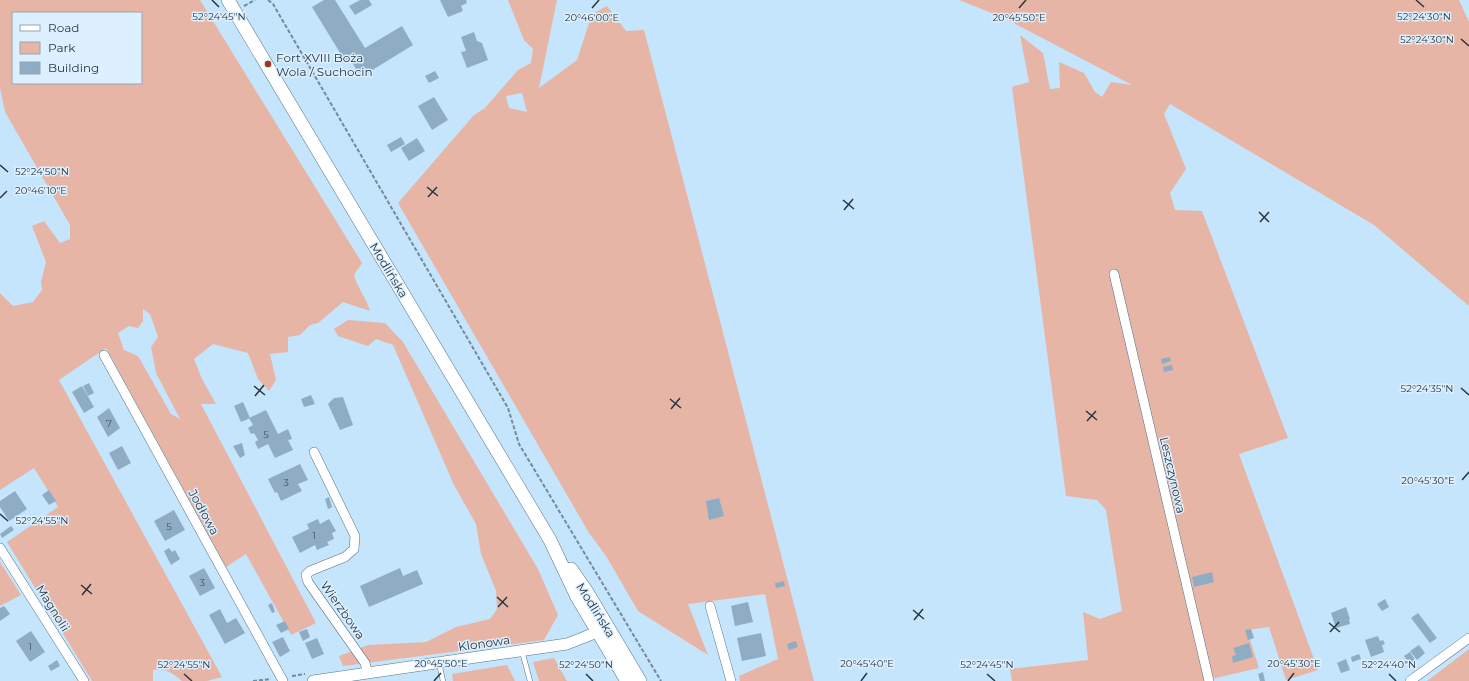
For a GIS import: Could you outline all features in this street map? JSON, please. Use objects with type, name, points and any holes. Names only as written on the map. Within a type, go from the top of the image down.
[{"type":"main road","name":"Modlińska","points":[[228,0],[550,540],[577,597],[640,681]]},
{"type":"main road","name":"Modlińska","points":[[603,630],[627,681]]},
{"type":"street","name":"Leszczynowa","points":[[1114,274],[1209,681]]},
{"type":"street","name":"Jodłowa","points":[[104,356],[283,681]]},
{"type":"street","name":"Wierzbowa","points":[[314,452],[355,536],[354,549],[345,556],[310,571],[306,575],[308,582],[365,663],[368,673]]},
{"type":"street","name":"Magnolii","points":[[0,548],[84,681]]},
{"type":"street","points":[[710,606],[731,681]]},
{"type":"street","name":"Klonowa","points":[[313,681],[349,678],[368,673],[522,651],[577,641],[603,630]]},
{"type":"street","points":[[1410,681],[1469,638]]},
{"type":"lane","points":[[522,651],[530,681]]},
{"type":"lane","points":[[439,663],[443,681]]},
{"type":"path","points":[[268,0],[273,4],[508,408],[519,444],[661,681]]},
{"type":"green space","points":[[0,0],[200,0],[362,263],[354,275],[370,311],[343,302],[318,323],[310,325],[300,335],[288,337],[288,352],[270,354],[276,380],[269,391],[258,379],[248,353],[213,344],[194,359],[202,379],[216,404],[201,404],[316,623],[291,635],[246,554],[226,567],[106,348],[59,380],[222,677],[207,681],[182,681],[169,672],[153,670],[153,681],[92,681],[7,542],[58,507],[34,468],[0,490],[0,293],[13,306],[33,302],[42,290],[41,282],[46,262],[32,226],[44,221],[60,243],[70,239],[70,225],[5,112],[0,88]],"holes":[[[143,309],[150,314],[158,337],[151,347],[156,373],[180,419],[171,414],[138,356],[124,350],[118,333],[129,326],[138,328],[143,321]]]},
{"type":"green space","points":[[508,0],[557,0],[539,88],[577,60],[592,14],[607,6],[626,31],[644,30],[814,681],[740,681],[739,676],[778,659],[765,594],[688,604],[708,655],[638,611],[606,556],[589,533],[398,203],[474,115],[485,108],[518,70],[531,63],[533,49],[524,40]],"holes":[[[522,93],[527,112],[509,108],[506,96]]]},
{"type":"green space","points":[[959,0],[1459,0],[1469,22],[1469,306],[1374,225],[1170,104],[1164,114],[1186,169],[1170,193],[1175,210],[1202,211],[1288,438],[1239,454],[1318,670],[1286,680],[1269,627],[1247,630],[1259,668],[1211,679],[1211,681],[1012,681],[1010,669],[1088,660],[1083,612],[1100,619],[1122,611],[1106,510],[1097,500],[1066,496],[1012,87],[1029,82],[1020,35],[1043,53],[1050,89],[1060,88],[1059,62],[1084,73],[1095,92],[1102,97],[1111,82],[1132,85],[1002,17]]},
{"type":"green space","points":[[348,320],[385,323],[403,342],[538,569],[558,615],[544,640],[343,666],[339,656],[368,645],[426,642],[456,627],[490,619],[497,609],[496,591],[481,554],[476,524],[454,485],[393,345],[376,339],[368,346],[338,336],[334,329]]},
{"type":"green space","points":[[0,562],[21,595],[0,606]]},
{"type":"green space","points":[[1469,649],[1469,681],[1427,681]]},
{"type":"green space","points":[[554,658],[567,681],[539,681],[533,662]]},
{"type":"green space","points":[[507,665],[515,681],[453,681],[452,674]]},
{"type":"building","points":[[324,0],[335,0],[365,48],[402,26],[413,45],[361,77],[350,59],[345,61],[312,7]]},
{"type":"building","points":[[360,0],[369,0],[372,5],[355,15],[349,6]]},
{"type":"building","points":[[440,0],[466,0],[467,3],[461,6],[463,11],[448,17]]},
{"type":"building","points":[[474,32],[477,41],[482,43],[488,60],[467,68],[461,52],[466,51],[461,37]]},
{"type":"building","points":[[435,71],[439,78],[429,83],[425,76]]},
{"type":"building","points":[[434,97],[448,120],[432,130],[418,106]]},
{"type":"building","points":[[401,137],[405,144],[391,152],[387,145]]},
{"type":"building","points":[[417,138],[425,151],[409,161],[401,148]]},
{"type":"building","points":[[1170,357],[1171,361],[1162,364],[1161,359]]},
{"type":"building","points":[[1172,365],[1173,370],[1164,372],[1163,367]]},
{"type":"building","points":[[89,383],[94,393],[88,396],[83,386]]},
{"type":"building","points":[[82,386],[94,407],[84,413],[72,392]]},
{"type":"building","points":[[311,395],[315,404],[304,407],[301,399]]},
{"type":"building","points":[[343,397],[353,425],[340,430],[328,404],[334,398]]},
{"type":"building","points":[[243,402],[250,418],[241,422],[234,406]]},
{"type":"building","points":[[109,408],[120,428],[108,437],[97,417]]},
{"type":"building","points":[[266,410],[278,434],[288,429],[292,439],[288,440],[293,450],[275,458],[268,444],[258,449],[255,442],[258,440],[254,433],[251,434],[248,428],[253,425],[249,418]]},
{"type":"building","points":[[242,443],[245,455],[240,458],[233,446]]},
{"type":"building","points":[[122,446],[131,463],[118,470],[109,453]]},
{"type":"building","points":[[300,464],[308,480],[298,484],[302,491],[281,501],[268,479]]},
{"type":"building","points":[[49,490],[56,501],[49,505],[42,495]]},
{"type":"building","points":[[15,491],[27,509],[9,521],[0,507],[0,501]]},
{"type":"building","points":[[329,497],[332,507],[328,509],[325,499]]},
{"type":"building","points":[[719,498],[724,516],[709,520],[706,501]]},
{"type":"building","points":[[174,510],[185,530],[165,541],[154,521]]},
{"type":"building","points":[[318,519],[320,524],[329,519],[336,531],[332,533],[334,539],[327,542],[329,545],[317,550],[315,545],[300,553],[292,537],[309,529],[307,524]]},
{"type":"building","points":[[11,526],[14,530],[2,538],[0,534]]},
{"type":"building","points":[[169,548],[172,552],[175,550],[180,559],[171,565],[164,551]]},
{"type":"building","points":[[204,568],[215,588],[200,596],[189,576]]},
{"type":"building","points":[[400,568],[403,576],[417,570],[423,584],[369,607],[360,586]]},
{"type":"building","points":[[1212,572],[1214,582],[1194,587],[1192,577]]},
{"type":"building","points":[[784,581],[785,586],[776,588],[775,583]]},
{"type":"building","points":[[1385,599],[1389,607],[1382,611],[1377,604]]},
{"type":"building","points":[[748,602],[753,622],[735,626],[731,606]]},
{"type":"building","points":[[272,603],[275,612],[272,613],[268,605]]},
{"type":"building","points":[[4,606],[10,614],[0,621],[0,608]]},
{"type":"building","points":[[1346,607],[1350,624],[1336,628],[1331,613]]},
{"type":"building","points":[[220,609],[227,623],[236,618],[245,633],[225,644],[209,615]]},
{"type":"building","points":[[1418,613],[1437,638],[1430,643],[1411,618]]},
{"type":"building","points":[[285,621],[289,629],[281,633],[276,625]]},
{"type":"building","points":[[307,629],[310,637],[303,641],[299,632]]},
{"type":"building","points":[[1251,629],[1254,638],[1248,640],[1245,630]]},
{"type":"building","points":[[31,631],[45,652],[30,662],[16,641]]},
{"type":"building","points":[[761,633],[766,656],[742,661],[737,638]]},
{"type":"building","points":[[1378,636],[1380,641],[1383,640],[1385,644],[1382,645],[1384,652],[1371,657],[1365,640]]},
{"type":"building","points":[[283,637],[290,651],[280,657],[272,642]]},
{"type":"building","points":[[317,638],[324,654],[312,659],[305,643]]},
{"type":"building","points":[[796,641],[798,647],[789,650],[787,644]]},
{"type":"building","points":[[1249,643],[1253,657],[1233,663],[1232,656],[1236,655],[1233,648]]},
{"type":"building","points":[[1419,645],[1425,653],[1417,660],[1410,651]]},
{"type":"building","points":[[1410,652],[1416,661],[1410,665],[1404,656]]},
{"type":"building","points":[[1359,654],[1361,659],[1352,662],[1351,657]]},
{"type":"building","points":[[1346,659],[1350,670],[1341,673],[1337,663]]},
{"type":"building","points":[[57,660],[60,666],[51,671],[48,666]]},
{"type":"building","points":[[1263,672],[1265,681],[1260,681],[1258,674]]},
{"type":"place","name":"Fort XVIII Boża Wola / Suchocin","points":[[268,64]]}]
